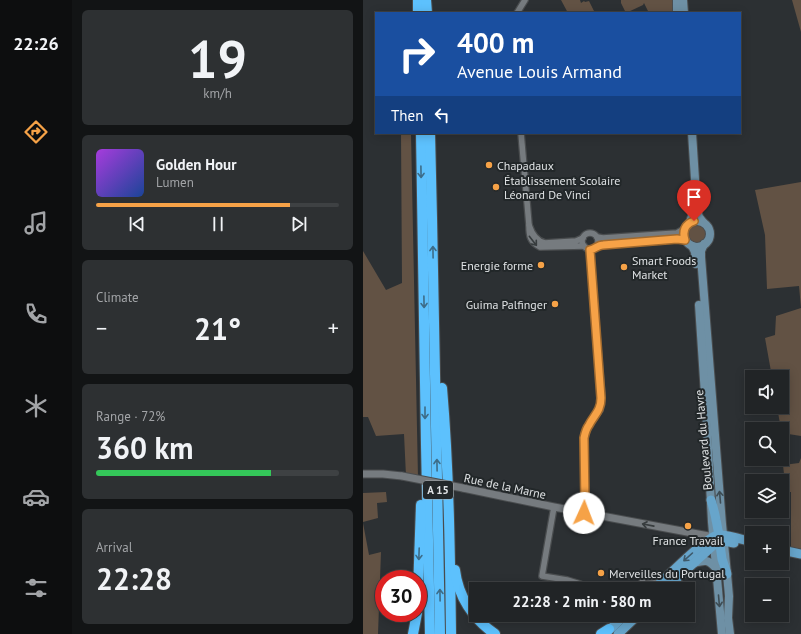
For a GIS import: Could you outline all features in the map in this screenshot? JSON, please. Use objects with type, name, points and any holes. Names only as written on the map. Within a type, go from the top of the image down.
[{"type":"highway","points":[[418,0],[418,12]]},
{"type":"highway","points":[[427,0],[427,12]]},
{"type":"highway","name":"A 15","points":[[421,134],[430,634]]},
{"type":"highway","name":"A 15","points":[[430,134],[440,634]]},
{"type":"highway","points":[[435,346],[438,350],[445,427],[450,531],[451,634]]},
{"type":"highway","points":[[419,570],[422,469],[426,445]]},
{"type":"highway","points":[[450,531],[456,578],[463,598],[471,612],[484,626],[495,634]]},
{"type":"highway","points":[[413,634],[415,622]]},
{"type":"highway","points":[[417,622],[418,634]]},
{"type":"main road","points":[[677,0],[677,12]]},
{"type":"main road","points":[[683,0],[684,12]]},
{"type":"main road","points":[[687,134],[692,216],[690,222],[684,229],[685,240],[692,246],[704,244]]},
{"type":"main road","name":"Boulevard du Havre","points":[[692,134],[697,210],[699,217],[707,226],[709,232],[709,238],[701,251],[701,260],[719,539],[716,568],[722,634]]},
{"type":"main road","points":[[690,222],[703,222]]},
{"type":"main road","name":"Boulevard du Havre","points":[[692,246],[695,252],[697,265],[707,410],[711,500]]},
{"type":"main road","points":[[711,500],[722,559],[727,574],[729,596],[729,634]]},
{"type":"main road","points":[[719,539],[745,545]]},
{"type":"main road","points":[[668,582],[694,563],[719,539]]},
{"type":"main road","points":[[667,582],[700,547],[719,539],[745,541]]},
{"type":"main road","points":[[789,551],[801,554]]},
{"type":"main road","points":[[694,563],[706,561],[711,563],[716,568]]},
{"type":"main road","points":[[607,633],[618,622]]},
{"type":"main road","points":[[607,633],[626,622]]},
{"type":"street","points":[[518,12],[525,0]]},
{"type":"street","points":[[521,134],[530,238],[536,246],[540,248],[584,246],[590,250]]},
{"type":"street","points":[[529,225],[532,234],[545,244],[575,241],[583,238],[587,234],[592,233]]},
{"type":"street","points":[[591,226],[592,233],[597,237],[603,238],[677,233],[684,229]]},
{"type":"street","points":[[597,237],[597,246]]},
{"type":"street","points":[[583,238],[582,242],[584,246]]},
{"type":"street","points":[[590,250],[600,245],[670,239],[685,240]]},
{"type":"street","points":[[584,513],[584,438],[586,430],[599,410],[601,398],[590,250]]},
{"type":"street","name":"Rue de la Marne","points":[[363,474],[402,476],[719,539]]},
{"type":"street","points":[[554,507],[542,576],[574,582]]},
{"type":"street","points":[[642,582],[643,577],[654,578],[660,582]]},
{"type":"shaded area","points":[[561,0],[580,0],[581,3],[584,1],[589,1],[594,12],[567,12]]},
{"type":"shaded area","points":[[621,0],[673,0],[674,12],[648,12],[644,3],[643,5],[626,12]]},
{"type":"shaded area","points":[[792,0],[801,0],[801,32]]},
{"type":"shaded area","points":[[401,134],[411,134],[418,478],[406,476],[404,434],[376,436],[368,417],[363,417],[363,251],[386,290],[402,283]]},
{"type":"shaded area","points":[[801,182],[801,308],[799,286],[767,289],[765,235],[755,190]]},
{"type":"shaded area","points":[[697,224],[704,227],[707,234],[704,241],[697,244],[690,241],[687,234],[690,227]]},
{"type":"shaded area","points":[[801,308],[801,436],[789,434],[789,422],[780,422],[778,414],[789,414],[789,370],[771,370],[765,338],[775,335],[776,316]]},
{"type":"shaded area","points":[[801,458],[801,549],[791,547],[791,492],[789,492],[789,474],[784,474],[783,466],[799,463]]},
{"type":"shaded area","points":[[386,492],[387,502],[377,503],[378,518],[363,522],[363,493]]},
{"type":"shaded area","points":[[363,523],[369,555],[381,552],[380,570],[375,570],[375,622],[378,622],[378,634],[363,634]]},
{"type":"place","name":"Chapadaux","points":[[489,165]]},
{"type":"place","name":"Établissement Scolaire Léonard De Vinci","points":[[496,187]]},
{"type":"place","name":"Energie forme","points":[[541,265]]},
{"type":"place","name":"Smart Foods Market","points":[[624,267]]},
{"type":"place","name":"Guima Palfinger","points":[[555,304]]},
{"type":"place","name":"France Travail","points":[[688,526]]},
{"type":"place","name":"Merveilles du Portugal","points":[[601,573]]},
{"type":"route","points":[[584,513],[584,438],[586,430],[599,410],[601,404],[590,250],[600,245],[677,239],[685,240],[685,227],[694,221]]}]
